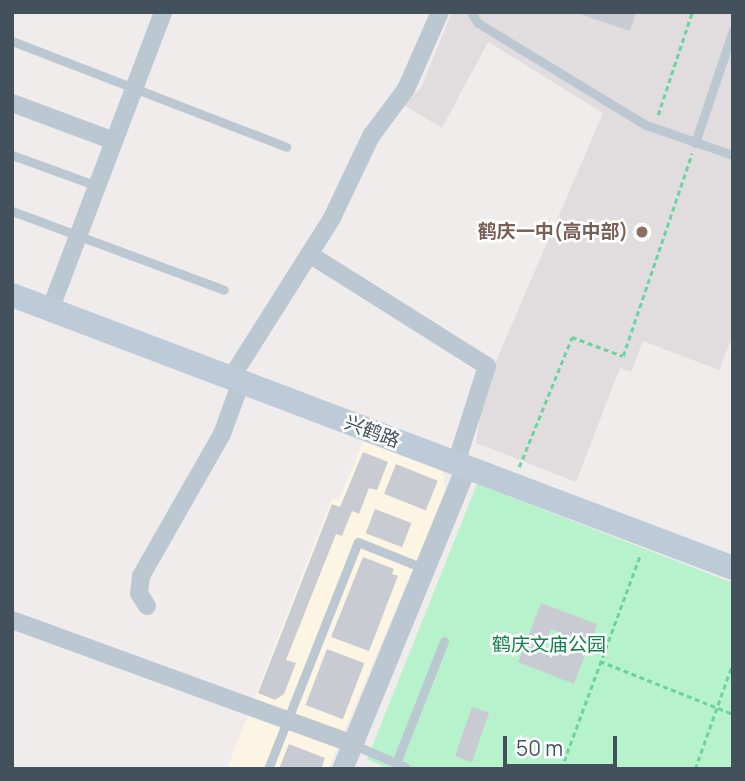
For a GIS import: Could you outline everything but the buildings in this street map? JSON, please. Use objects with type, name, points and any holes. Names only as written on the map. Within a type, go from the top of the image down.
[{"type":"main road","name":"兴鹤路","points":[[12,295],[733,568]]},
{"type":"street","points":[[50,310],[163,12]]},
{"type":"street","points":[[147,606],[139,593],[141,576],[222,434],[236,380],[309,254],[371,136],[413,77],[440,12]]},
{"type":"street","points":[[12,103],[114,141]]},
{"type":"street","points":[[309,254],[487,366],[461,465],[424,568],[342,769]]},
{"type":"street","points":[[12,620],[352,744]]},
{"type":"lane","points":[[471,12],[478,23],[654,128],[733,155]]},
{"type":"lane","points":[[695,143],[733,30]]},
{"type":"lane","points":[[12,41],[286,147]]},
{"type":"lane","points":[[12,155],[97,186]]},
{"type":"lane","points":[[12,211],[224,290]]},
{"type":"lane","points":[[268,769],[358,542],[424,568]]},
{"type":"lane","points":[[396,763],[444,641]]},
{"type":"lane","points":[[352,744],[405,767]]},
{"type":"path","points":[[654,128],[692,12]]},
{"type":"path","points":[[512,484],[572,337],[623,356],[695,143]]},
{"type":"path","points":[[561,769],[647,536]]},
{"type":"path","points":[[600,662],[733,714]]},
{"type":"path","points":[[695,769],[733,662]]},
{"type":"shaded area","name":"鹤庆一中(高中部)","points":[[452,12],[733,12],[733,335],[719,370],[643,341],[631,372],[620,368],[576,482],[476,443],[484,389],[603,113],[488,42],[442,128],[404,105],[421,88]]},
{"type":"shaded area","points":[[364,441],[443,472],[445,493],[328,769],[227,769],[332,498],[339,500]]},
{"type":"green space","name":"鹤庆文庙公园","points":[[477,484],[733,583],[733,769],[389,769],[367,759]]},
{"type":"place","name":"鹤庆一中(高中部)","points":[[642,232]]}]
